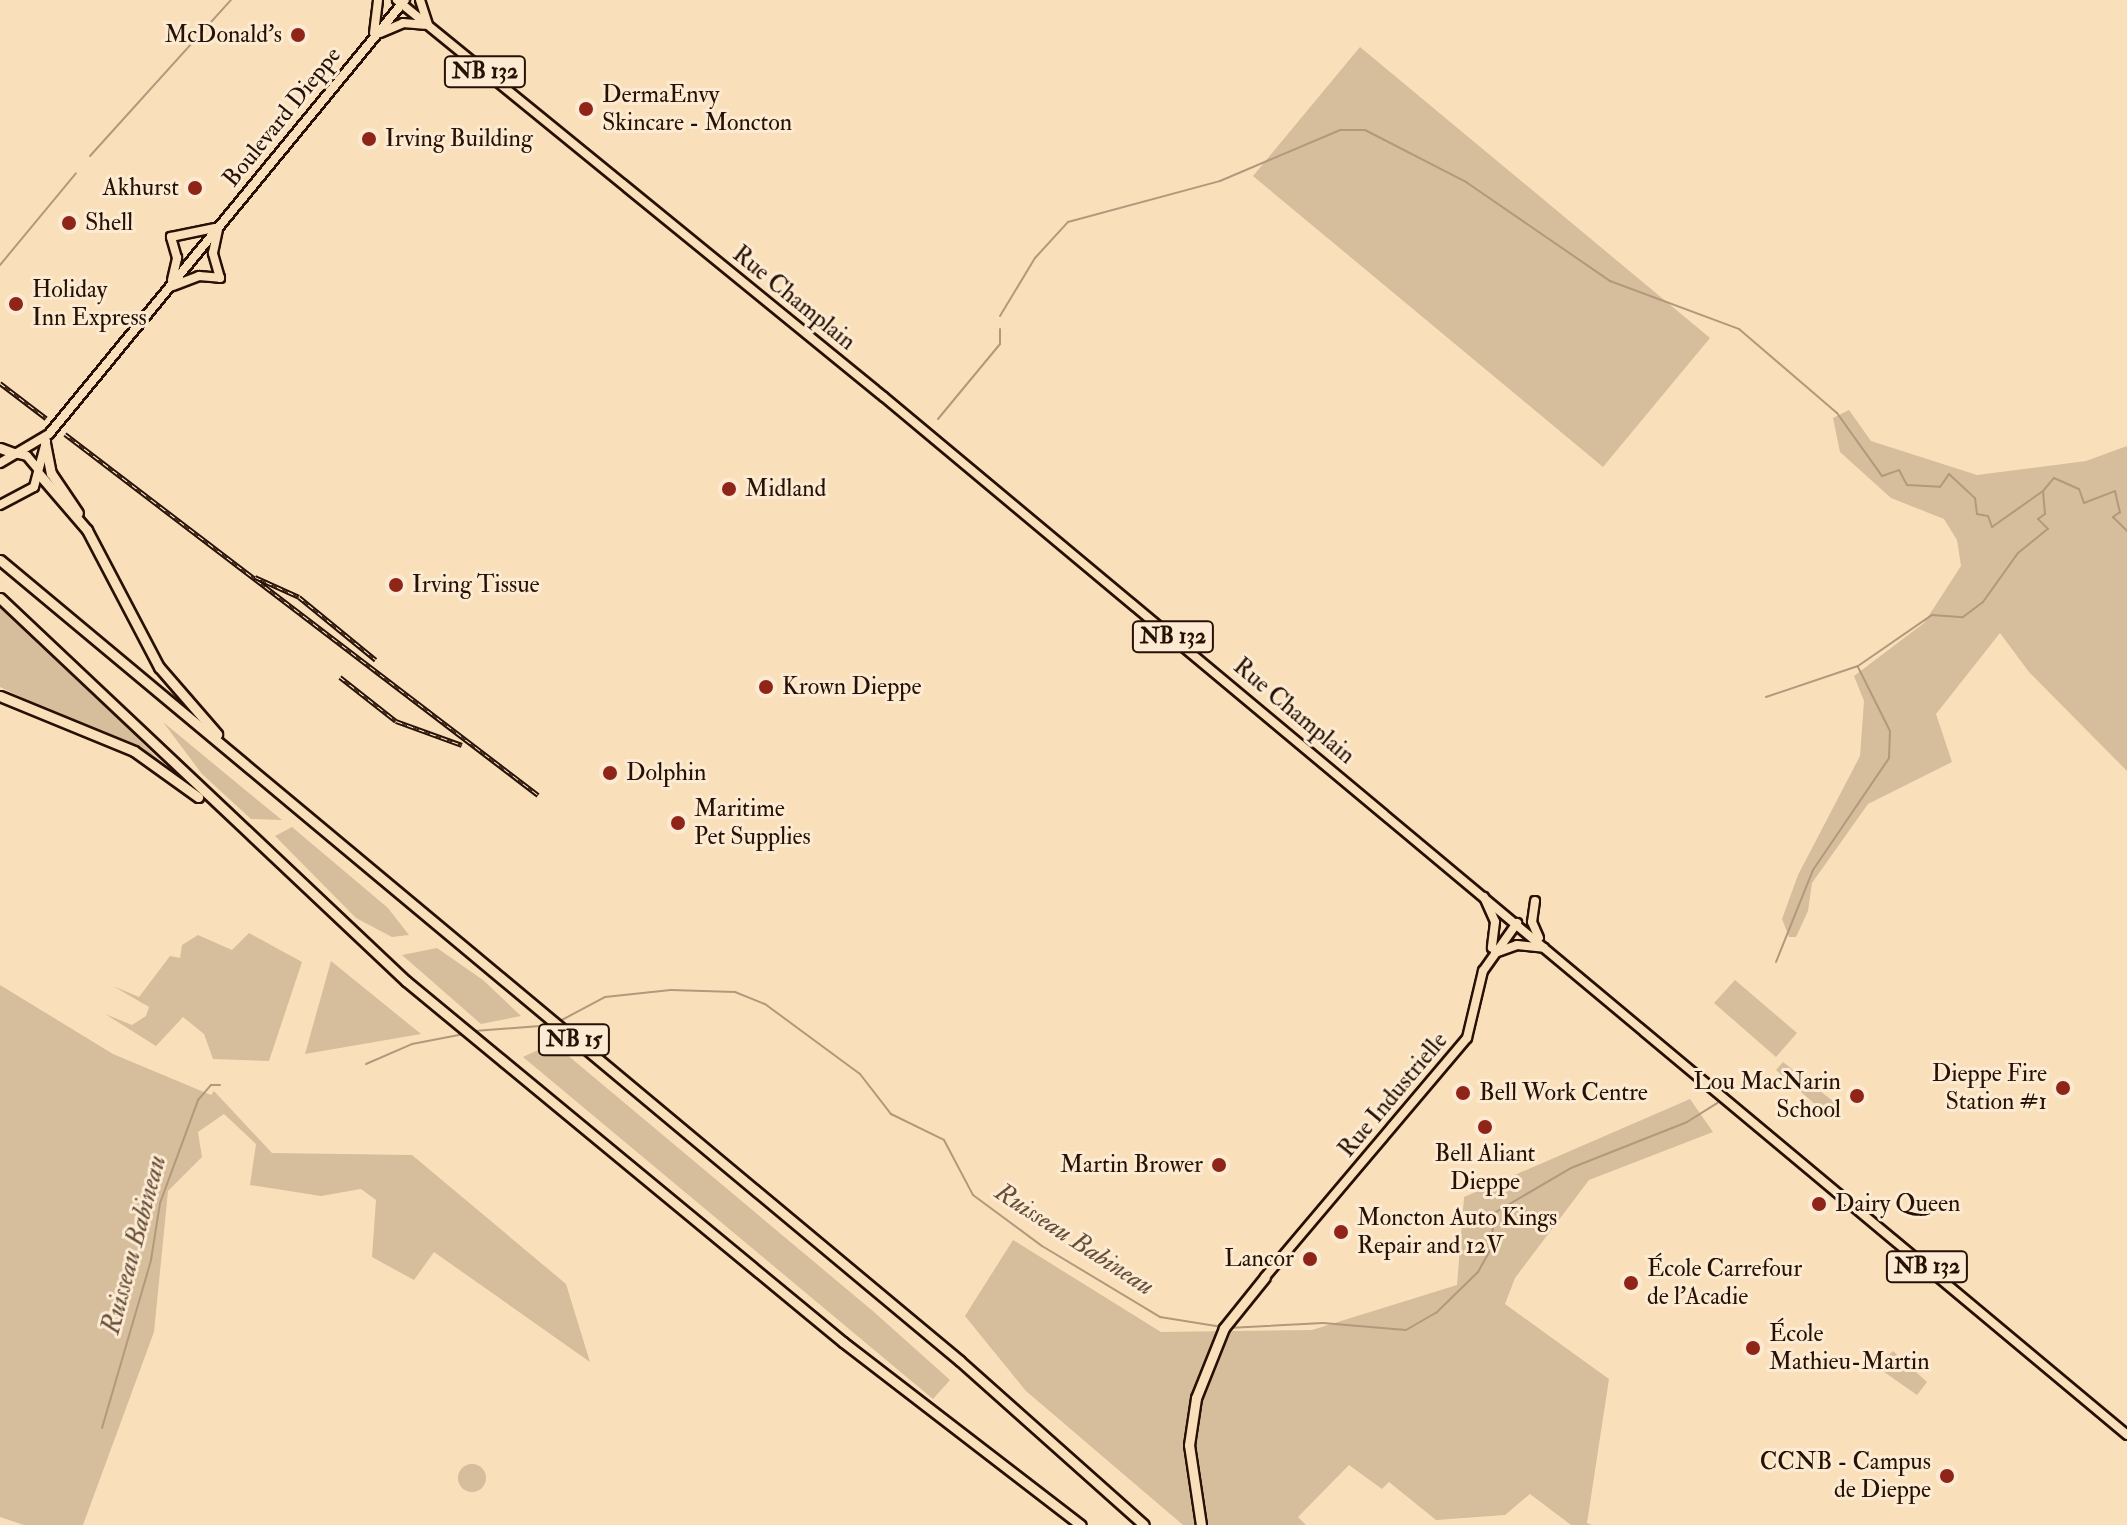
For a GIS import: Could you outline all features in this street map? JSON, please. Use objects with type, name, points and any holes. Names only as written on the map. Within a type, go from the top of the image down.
[{"type":"highway","points":[[47,439],[51,473],[87,530],[174,688],[299,810]]},
{"type":"highway","points":[[0,448],[14,453]]},
{"type":"highway","points":[[39,474],[87,530]]},
{"type":"highway","name":"NB 15","points":[[0,560],[960,1361],[1144,1525]]},
{"type":"highway","name":"NB 15","points":[[0,598],[51,640],[251,841],[406,981],[703,1227],[1081,1525]]},
{"type":"highway","points":[[0,696],[134,751],[251,841]]},
{"type":"highway","points":[[1201,1525],[1189,1445],[1196,1398],[1224,1328],[1265,1277]]},
{"type":"main road","points":[[373,37],[378,0]]},
{"type":"main road","points":[[373,37],[403,23],[428,26],[420,0]]},
{"type":"main road","name":"Boulevard Dieppe","points":[[47,439],[401,1]]},
{"type":"main road","name":"NB 132","points":[[401,1],[428,26]]},
{"type":"main road","name":"Rue Champlain","points":[[428,26],[1481,893],[2127,1435]]},
{"type":"main road","points":[[219,227],[213,253],[220,278],[199,276],[169,288],[177,262],[171,237],[219,227]]},
{"type":"main road","points":[[0,463],[14,453],[47,439]]},
{"type":"main road","points":[[0,505],[29,492],[39,474],[47,439]]},
{"type":"main road","points":[[14,453],[33,460],[39,474]]},
{"type":"main road","points":[[1481,893],[1495,922],[1490,955],[1517,945],[1547,948]]},
{"type":"main road","points":[[1535,901],[1533,928],[1547,948]]},
{"type":"main road","name":"Rue Industrielle","points":[[1265,1277],[1467,1038],[1490,955],[1517,923]]},
{"type":"shaded area","points":[[1360,47],[1710,338],[1603,467],[1253,176]]},
{"type":"shaded area","points":[[1849,410],[1871,441],[1977,475],[2086,461],[2127,446],[2127,771],[2029,672],[2000,633],[1936,714],[1952,762],[1868,804],[1812,883],[1808,911],[1796,937],[1789,937],[1782,919],[1798,875],[1860,756],[1864,701],[1854,676],[1924,623],[1961,566],[1957,540],[1944,519],[1891,498],[1840,452],[1833,418]]},
{"type":"shaded area","points":[[0,603],[73,672],[166,767],[0,687]]},
{"type":"shaded area","points":[[163,722],[282,820],[251,819],[202,774]]},
{"type":"shaded area","points":[[292,827],[388,908],[409,935],[392,937],[356,918],[275,836]]},
{"type":"shaded area","points":[[249,933],[302,962],[269,1061],[213,1059],[204,1034],[183,1017],[156,1046],[105,1014],[132,1025],[146,1016],[149,1007],[113,986],[139,997],[170,956],[180,958],[182,945],[198,935],[232,950]]},
{"type":"shaded area","points":[[437,948],[483,980],[521,1016],[481,1024],[402,955]]},
{"type":"shaded area","points":[[331,961],[421,1034],[305,1054]]},
{"type":"shaded area","points":[[1735,980],[1797,1033],[1776,1057],[1714,1003]]},
{"type":"shaded area","points":[[0,985],[113,1054],[211,1095],[214,1091],[272,1153],[412,1155],[566,1284],[590,1362],[434,1252],[414,1280],[372,1257],[376,1200],[361,1189],[321,1196],[250,1185],[256,1144],[224,1114],[198,1132],[202,1157],[168,1191],[154,1332],[83,1525],[24,1525],[0,1517]]},
{"type":"shaded area","points":[[553,1043],[874,1312],[950,1380],[933,1399],[523,1057]]},
{"type":"shaded area","points":[[1783,1062],[1838,1105],[1833,1120],[1776,1070]]},
{"type":"shaded area","points":[[1690,1099],[1713,1132],[1589,1180],[1515,1278],[1505,1304],[1609,1379],[1587,1523],[1592,1525],[1571,1525],[1530,1494],[1505,1515],[1436,1520],[1389,1482],[1382,1489],[1349,1465],[1298,1517],[1306,1525],[1183,1525],[1026,1391],[965,1316],[1013,1240],[1161,1332],[1312,1330],[1457,1285],[1464,1197]]},
{"type":"shaded area","points":[[1893,1351],[1927,1382],[1917,1395],[1877,1367]]},
{"type":"shaded area","points":[[472,1464],[482,1468],[486,1478],[482,1488],[472,1492],[462,1488],[458,1478],[462,1468]]},
{"type":"waterway","points":[[90,156],[231,0]]},
{"type":"waterway","points":[[1000,316],[1035,258],[1068,222],[1220,181],[1340,130],[1365,130],[1466,182],[1610,281],[1739,329],[1837,413],[1882,476],[1899,470],[1907,485],[1940,487],[1949,474],[1975,498],[1977,514],[1988,516],[1992,527],[2043,491]]},
{"type":"waterway","points":[[0,265],[76,173]]},
{"type":"waterway","points":[[938,419],[1000,344],[1000,329]]},
{"type":"waterway","points":[[1766,697],[1858,666],[1932,615],[1963,617],[1983,602],[2018,553],[2048,529],[2038,519],[2045,514],[2043,491],[2054,478],[2079,489],[2084,503],[2115,491],[2120,512],[2113,517],[2127,531]]},
{"type":"waterway","name":"Ruisseau Babineau","points":[[1776,962],[1813,870],[1889,758],[1890,731],[1858,667]]},
{"type":"waterway","name":"Ruisseau Babineau","points":[[558,1022],[605,997],[671,990],[735,992],[765,1004],[860,1074],[891,1114],[944,1140],[973,1195],[1042,1246],[1160,1317],[1222,1327]]},
{"type":"waterway","name":"Ruisseau Babineau","points":[[474,1031],[553,1025]]},
{"type":"waterway","name":"Ruisseau Babineau","points":[[366,1064],[412,1044],[464,1034]]},
{"type":"waterway","name":"Ruisseau Babineau","points":[[102,1428],[151,1260],[160,1203],[198,1100],[211,1085],[220,1085]]},
{"type":"waterway","name":"Ruisseau Babineau","points":[[1228,1328],[1323,1323],[1406,1330],[1436,1313],[1478,1272],[1491,1249],[1494,1213],[1571,1168],[1687,1122],[1718,1103]]},
{"type":"railway","points":[[0,383],[46,418]]},
{"type":"railway","points":[[65,434],[538,795]]},
{"type":"railway","points":[[255,577],[299,597],[376,660]]},
{"type":"railway","points":[[340,677],[396,721],[462,745]]},
{"type":"place","name":"McDonald's","points":[[298,35]]},
{"type":"place","name":"DermaEnvy Skincare - Moncton","points":[[586,109]]},
{"type":"place","name":"Irving Building","points":[[369,139]]},
{"type":"place","name":"Akhurst","points":[[195,188]]},
{"type":"place","name":"Shell","points":[[69,223]]},
{"type":"place","name":"Holiday Inn Express","points":[[16,304]]},
{"type":"place","name":"Midland","points":[[729,489]]},
{"type":"place","name":"Irving Tissue","points":[[396,585]]},
{"type":"place","name":"Krown Dieppe","points":[[766,687]]},
{"type":"place","name":"Dolphin","points":[[610,773]]},
{"type":"place","name":"Maritime Pet Supplies","points":[[678,823]]},
{"type":"place","name":"Dieppe Fire Station #1","points":[[2063,1088]]},
{"type":"place","name":"Bell Work Centre","points":[[1463,1093]]},
{"type":"place","name":"Lou MacNarin School","points":[[1857,1096]]},
{"type":"place","name":"Bell Aliant Dieppe","points":[[1485,1127]]},
{"type":"place","name":"Martin Brower","points":[[1219,1165]]},
{"type":"place","name":"Dairy Queen","points":[[1819,1204]]},
{"type":"place","name":"Moncton Auto Kings Repair and 12V","points":[[1341,1232]]},
{"type":"place","name":"Lancor","points":[[1310,1259]]},
{"type":"place","name":"École Carrefour de l'Acadie","points":[[1631,1283]]},
{"type":"place","name":"École Mathieu-Martin","points":[[1753,1348]]},
{"type":"place","name":"CCNB - Campus de Dieppe","points":[[1947,1476]]}]
